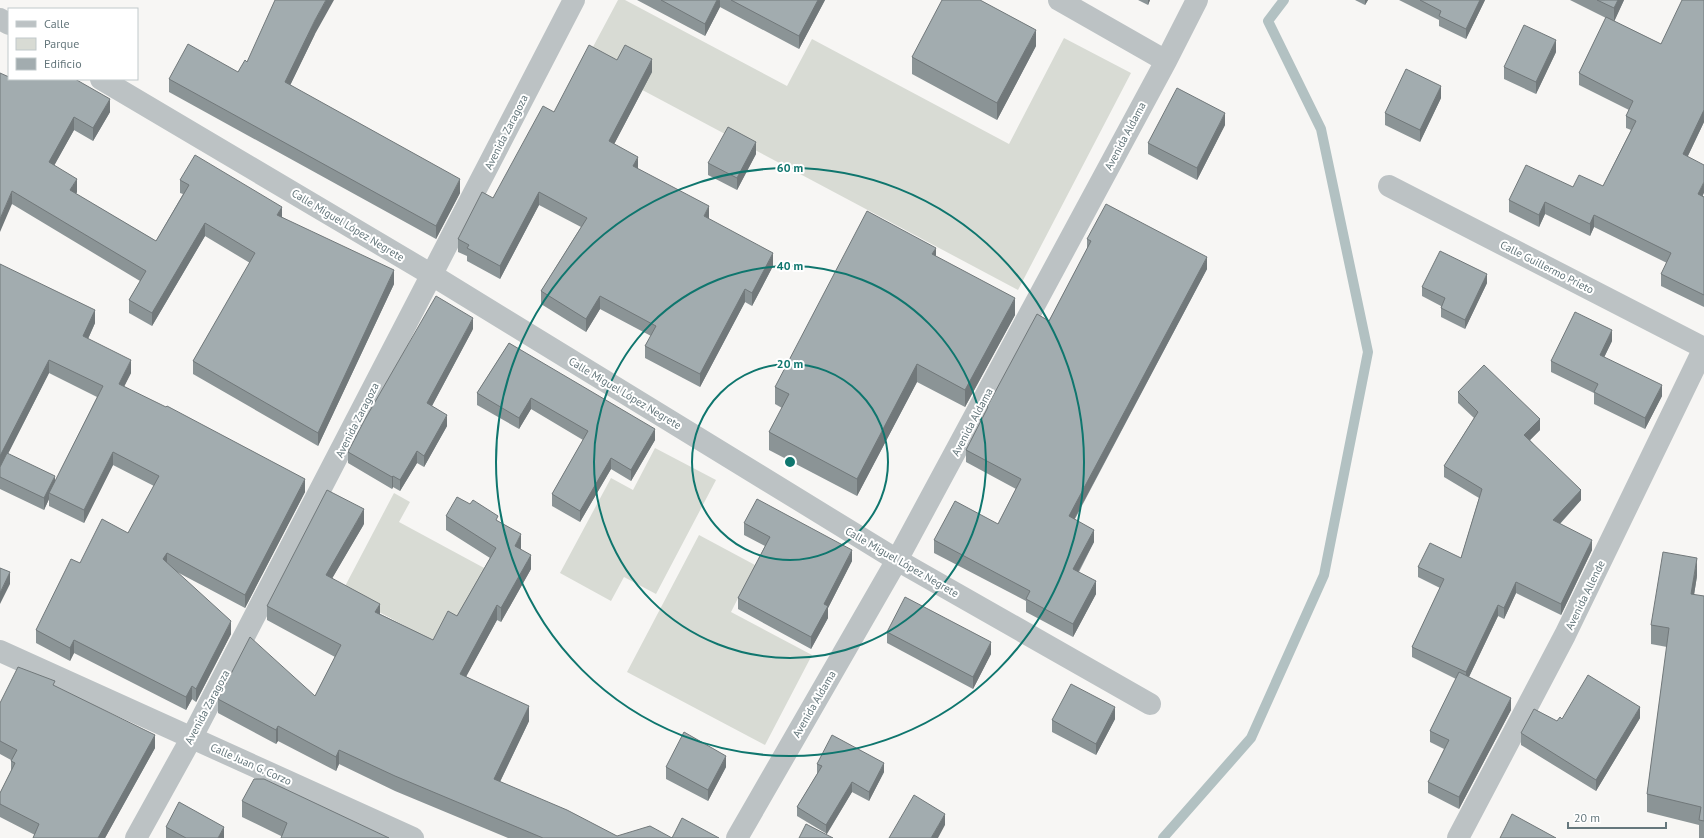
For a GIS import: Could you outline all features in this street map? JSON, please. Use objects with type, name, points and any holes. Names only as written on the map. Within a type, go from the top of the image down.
[{"type":"street","name":"Avenida Zaragoza","points":[[136,838],[192,737],[574,0]]},
{"type":"street","points":[[1059,0],[1166,62]]},
{"type":"street","name":"Avenida Aldama","points":[[737,838],[897,560],[1166,62],[1197,0]]},
{"type":"street","name":"Calle Miguel López Negrete","points":[[103,80],[432,276],[897,560],[1150,704]]},
{"type":"street","name":"Calle Guillermo Prieto","points":[[1389,186],[1704,348]]},
{"type":"street","name":"Avenida Allende","points":[[1458,838],[1565,635],[1704,348]]},
{"type":"street","name":"Calle Juan G. Corzo","points":[[0,651],[413,838]]},
{"type":"green space","points":[[618,0],[625,0],[787,86],[812,39],[1009,144],[1064,38],[1131,73],[1018,290],[586,60]]},
{"type":"green space","points":[[655,448],[716,480],[656,594],[624,577],[611,601],[560,573],[611,478],[633,490]]},
{"type":"green space","points":[[394,493],[410,502],[399,522],[486,569],[459,618],[421,666],[416,632],[342,592]]},
{"type":"green space","points":[[699,535],[755,565],[731,612],[812,655],[765,745],[627,672]]},
{"type":"building","points":[[275,0],[326,0],[285,82],[460,179],[436,226],[169,79],[188,44],[238,72],[245,60],[247,62]]},
{"type":"building","points":[[661,0],[717,0],[705,24]]},
{"type":"building","points":[[731,0],[818,0],[799,36]]},
{"type":"building","points":[[942,0],[980,0],[1036,30],[997,103],[912,57]]},
{"type":"building","points":[[1420,0],[1480,0],[1466,29],[1439,16],[1441,11]]},
{"type":"building","points":[[1597,0],[1618,0],[1614,8]]},
{"type":"building","points":[[1682,0],[1704,0],[1704,110],[1683,154],[1704,165],[1704,182],[1698,194],[1704,197],[1704,295],[1661,274],[1671,253],[1594,215],[1590,224],[1545,202],[1539,215],[1509,200],[1526,165],[1573,187],[1579,175],[1603,186],[1636,121],[1626,116],[1633,101],[1579,73],[1606,17],[1661,44]]},
{"type":"building","points":[[1524,25],[1556,40],[1536,82],[1504,67]]},
{"type":"building","points":[[589,45],[617,60],[625,45],[652,59],[609,141],[638,157],[633,166],[709,206],[704,216],[773,253],[752,293],[745,289],[700,374],[645,346],[656,326],[600,296],[586,319],[541,291],[587,218],[539,192],[500,266],[467,248],[469,245],[458,239],[482,192],[493,198],[543,106],[554,112]]},
{"type":"building","points":[[1406,69],[1441,86],[1420,130],[1385,113]]},
{"type":"building","points":[[0,73],[8,77],[8,80],[77,80],[110,99],[93,128],[74,117],[49,162],[77,179],[70,190],[156,241],[189,185],[180,180],[195,155],[282,207],[277,215],[394,270],[318,433],[193,361],[255,253],[205,223],[152,313],[129,300],[146,271],[12,191],[0,219]]},
{"type":"building","points":[[1177,88],[1225,113],[1197,168],[1148,143]]},
{"type":"building","points":[[728,127],[756,142],[737,178],[708,163]]},
{"type":"building","points":[[1106,204],[1207,257],[1069,516],[1094,530],[1073,569],[1096,581],[1073,624],[1026,599],[1030,591],[934,540],[955,501],[998,524],[1021,479],[966,450],[987,407],[1037,314],[1049,321],[1091,241],[1087,239]]},
{"type":"building","points":[[867,211],[936,248],[932,254],[1015,298],[965,390],[917,364],[857,479],[769,432],[789,394],[775,387]]},
{"type":"building","points":[[1440,251],[1487,274],[1465,320],[1441,308],[1445,298],[1422,287]]},
{"type":"building","points":[[0,264],[95,310],[83,336],[131,360],[119,384],[166,407],[167,406],[305,479],[245,595],[167,553],[163,559],[231,621],[196,689],[192,686],[186,697],[74,640],[70,648],[36,630],[71,559],[80,563],[102,519],[128,533],[159,476],[113,452],[84,510],[49,493],[103,386],[49,360],[0,456]]},
{"type":"building","points":[[436,296],[473,318],[427,403],[447,415],[424,456],[417,451],[400,480],[348,452],[364,421]]},
{"type":"building","points":[[1575,312],[1612,330],[1600,355],[1662,385],[1645,418],[1594,392],[1598,384],[1551,361]]},
{"type":"building","points":[[509,343],[655,429],[631,470],[611,458],[580,511],[552,494],[588,431],[531,398],[519,418],[477,393]]},
{"type":"building","points":[[1484,365],[1540,419],[1524,435],[1581,490],[1553,520],[1592,540],[1561,604],[1516,582],[1504,608],[1498,605],[1466,672],[1412,647],[1444,579],[1418,567],[1430,543],[1461,558],[1482,489],[1444,466],[1478,412],[1458,392]]},
{"type":"building","points":[[7,453],[55,476],[44,498],[0,477],[0,467]]},
{"type":"building","points":[[327,490],[364,509],[326,575],[380,604],[375,612],[433,640],[448,611],[457,616],[496,548],[446,516],[457,497],[470,504],[473,500],[498,516],[496,520],[521,534],[515,546],[531,555],[501,608],[497,605],[460,674],[529,706],[494,779],[567,810],[617,836],[650,826],[672,838],[543,838],[395,776],[339,750],[336,757],[278,726],[276,730],[218,699],[250,637],[315,696],[341,645],[267,606]]},
{"type":"building","points":[[757,499],[852,550],[824,604],[828,606],[811,637],[738,598],[770,537],[744,523]]},
{"type":"building","points":[[1663,552],[1697,558],[1691,594],[1704,596],[1704,821],[1699,820],[1701,807],[1647,794],[1669,628],[1651,625]]},
{"type":"building","points":[[0,568],[10,572],[0,593]]},
{"type":"building","points":[[905,597],[991,642],[973,677],[887,632]]},
{"type":"building","points":[[18,667],[55,681],[53,685],[155,735],[98,838],[33,838],[39,824],[0,804],[0,793],[15,763],[11,761],[17,750],[0,741],[0,703]]},
{"type":"building","points":[[1459,672],[1511,698],[1459,797],[1428,782],[1449,740],[1430,731]]},
{"type":"building","points":[[1588,675],[1640,707],[1596,780],[1521,733],[1534,709],[1557,721],[1560,717],[1562,719]]},
{"type":"building","points":[[1071,684],[1115,707],[1096,744],[1052,720]]},
{"type":"building","points":[[684,732],[726,756],[708,790],[666,767]]},
{"type":"building","points":[[832,735],[884,763],[869,792],[852,782],[826,825],[797,807],[822,766],[817,764]]},
{"type":"building","points":[[254,779],[264,779],[389,838],[281,838],[287,823],[242,801]]},
{"type":"building","points":[[914,795],[945,814],[931,838],[889,838]]},
{"type":"building","points":[[179,802],[224,827],[218,838],[186,838],[166,827]]},
{"type":"building","points":[[1512,814],[1556,838],[1500,838]]},
{"type":"building","points":[[682,818],[719,838],[672,838]]},
{"type":"building","points":[[806,824],[833,838],[799,838]]},
{"type":"waterway","points":[[1163,838],[1251,738],[1324,575],[1368,352],[1321,129],[1268,21],[1284,0]]}]
